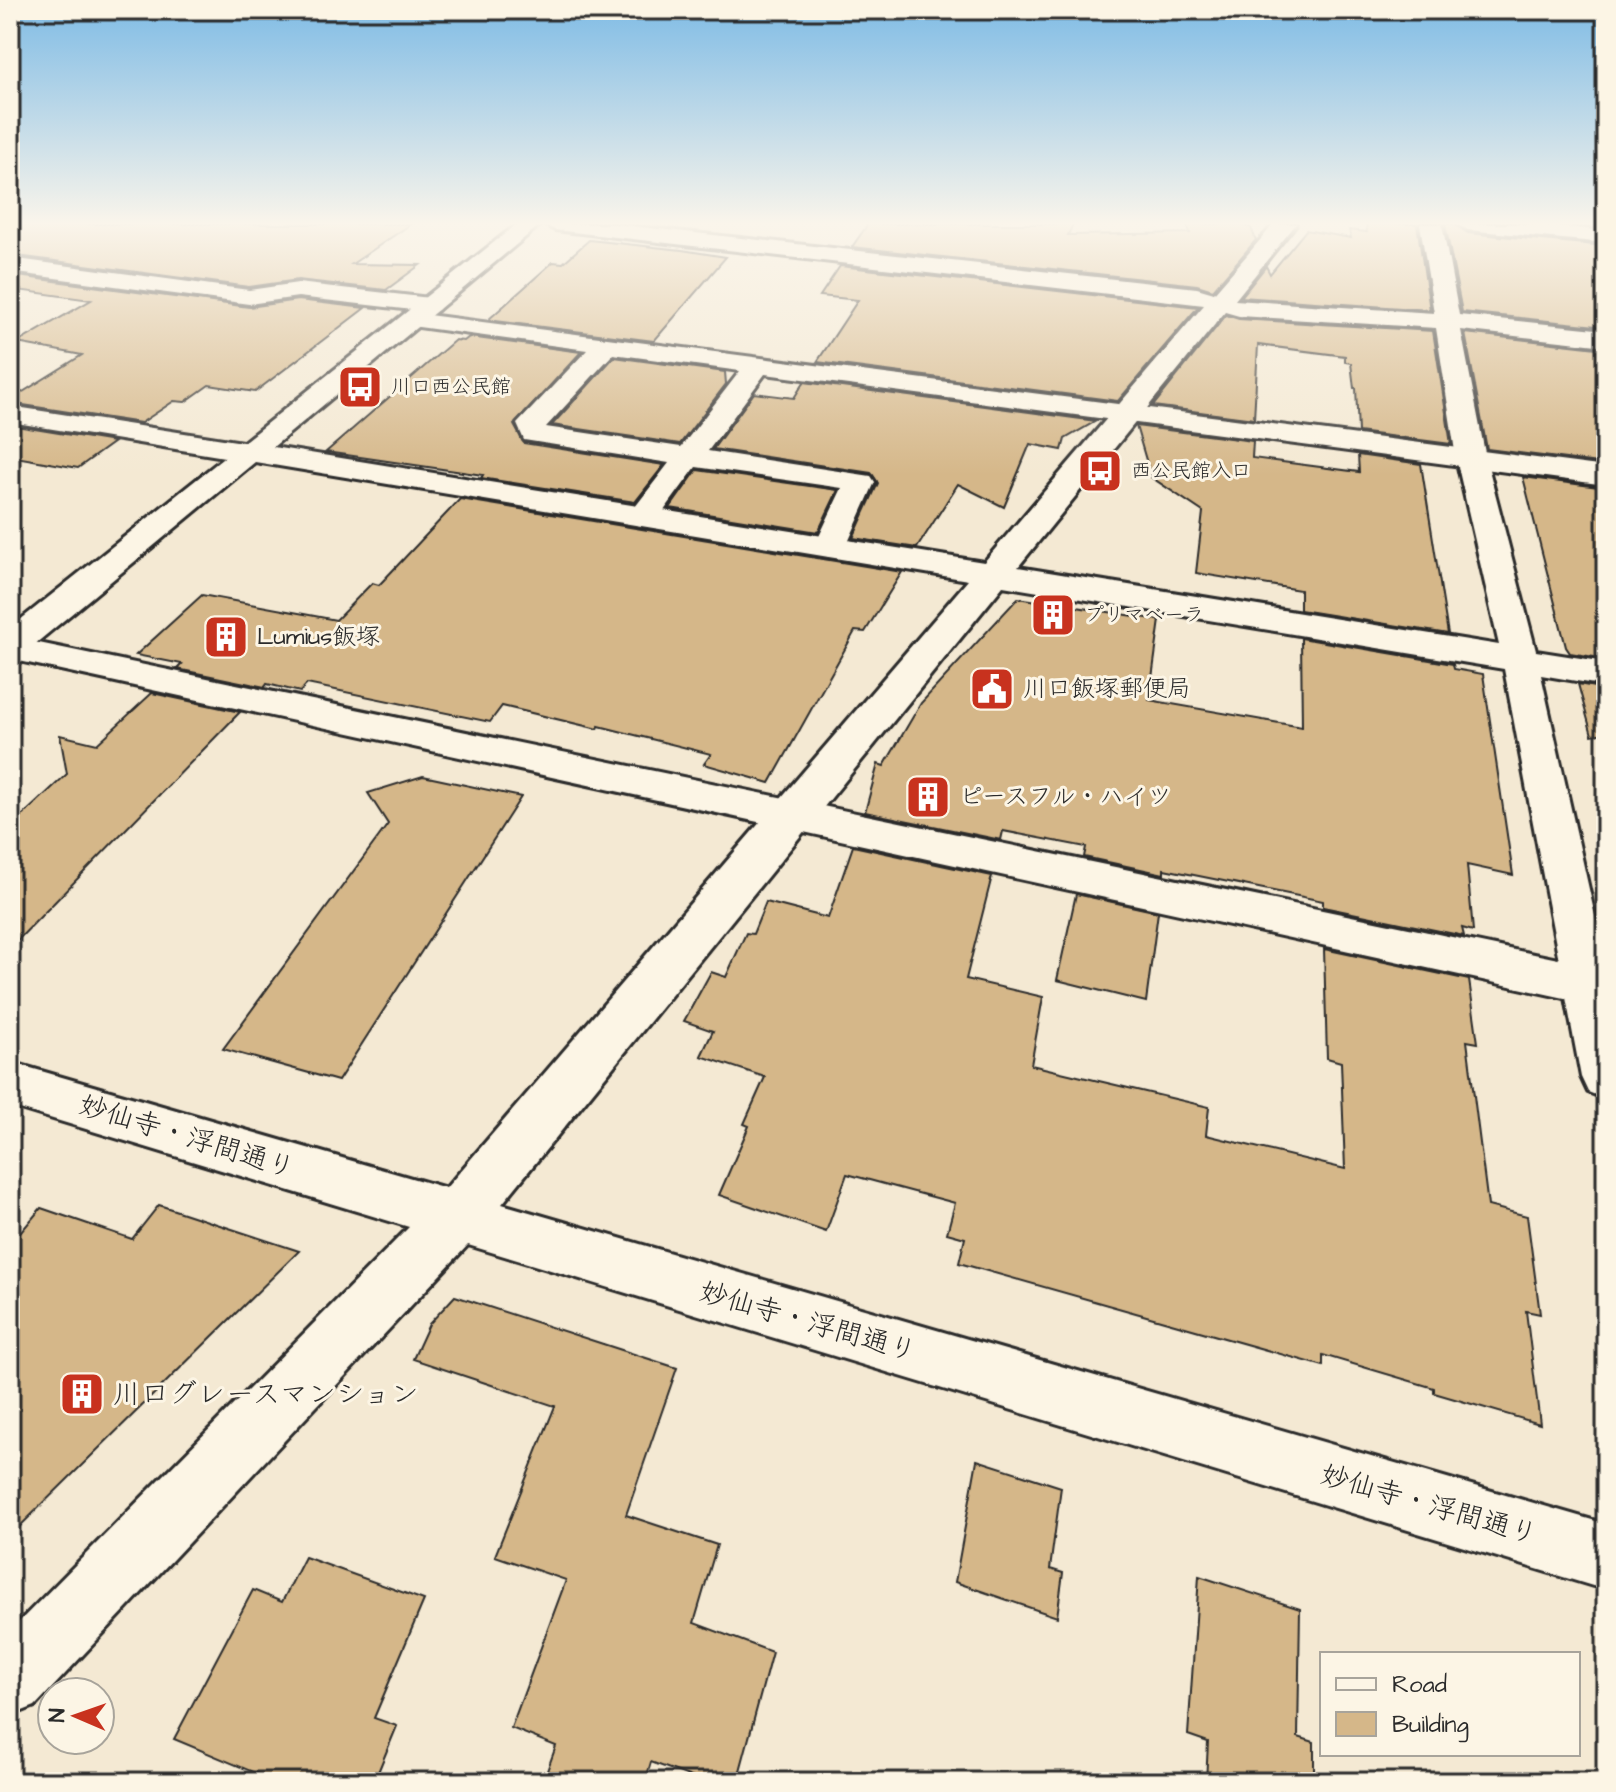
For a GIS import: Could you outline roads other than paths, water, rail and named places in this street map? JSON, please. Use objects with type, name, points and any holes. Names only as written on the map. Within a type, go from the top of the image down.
[{"type":"street","points":[[397,308],[607,345],[1606,476]]},
{"type":"street","points":[[10,647],[427,308]]},
{"type":"street","points":[[10,1681],[456,1218],[1213,308]]},
{"type":"street","points":[[1235,308],[1448,321],[1606,338]]},
{"type":"street","points":[[1446,308],[1471,458],[1598,986],[1606,1077]]},
{"type":"street","points":[[607,345],[531,424],[534,434],[860,482],[830,547]]},
{"type":"street","points":[[644,516],[758,365]]},
{"type":"street","points":[[10,414],[1606,674]]},
{"type":"street","points":[[10,647],[1598,986]]},
{"type":"street","name":"妙仙寺・浮間通り","points":[[10,1084],[1606,1557]]},
{"type":"place","name":"川口西公民館","points":[[360,387]]},
{"type":"place","name":"西公民館入口","points":[[1100,471]]},
{"type":"place","name":"プリマベーラ","points":[[1053,615]]},
{"type":"place","name":"Lumius飯塚","points":[[226,637]]},
{"type":"place","name":"川口飯塚郵便局","points":[[992,689]]},
{"type":"place","name":"ピースフル・ハイツ","points":[[928,797]]},
{"type":"place","name":"川口グレースマンション","points":[[82,1394]]}]
